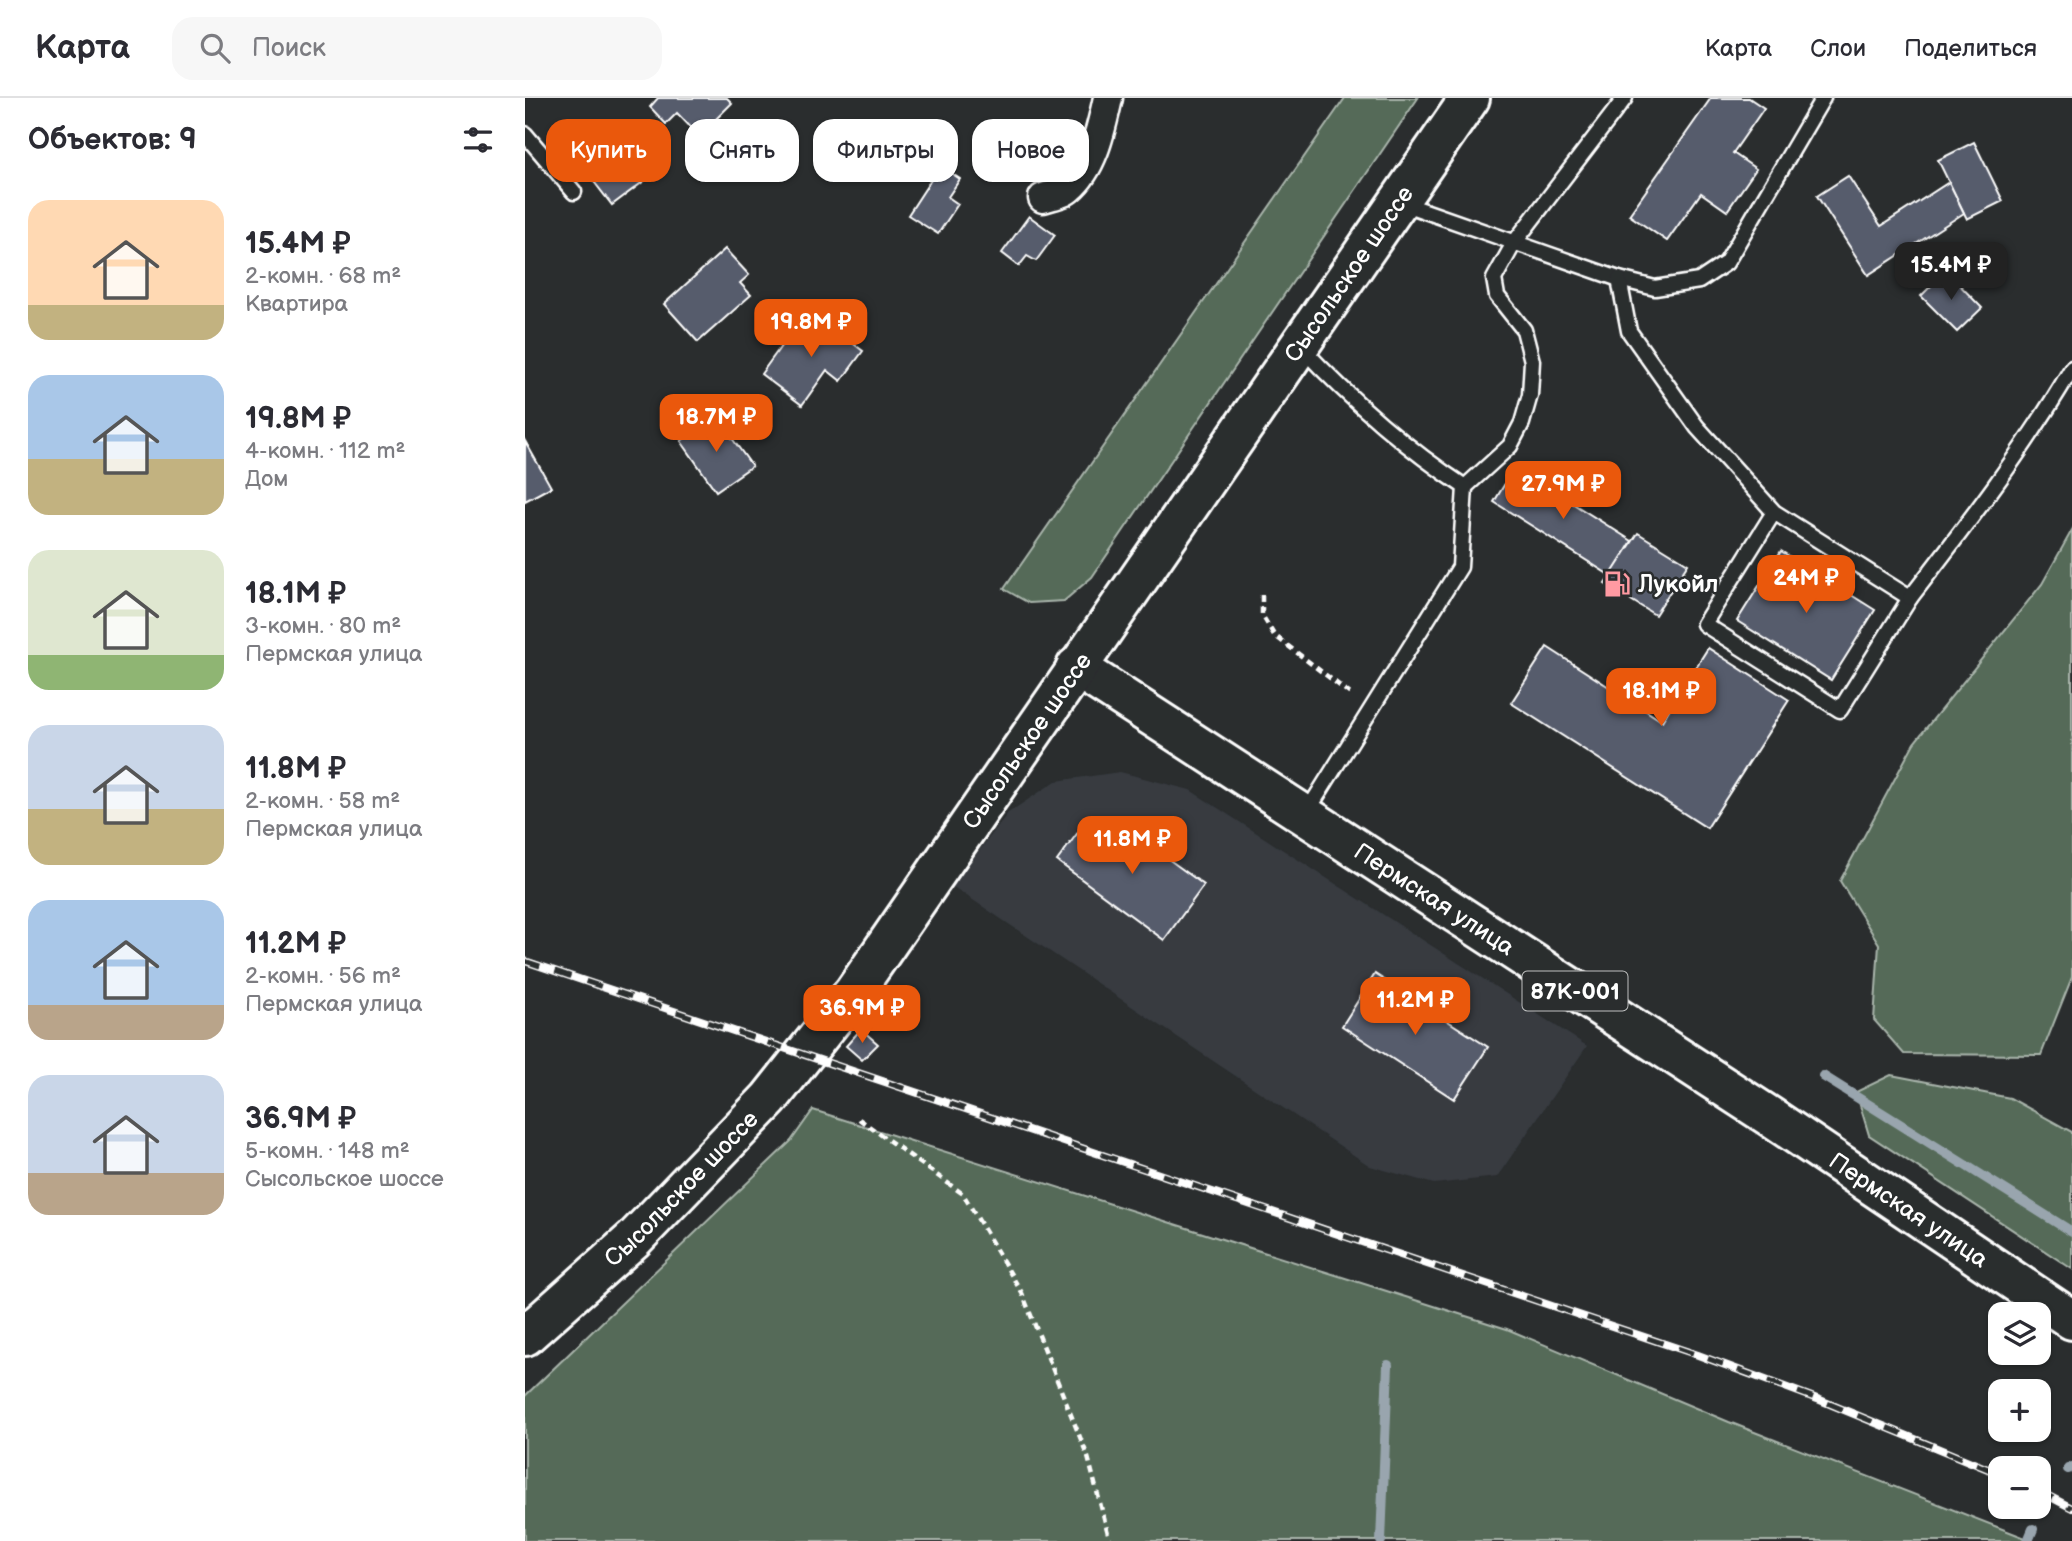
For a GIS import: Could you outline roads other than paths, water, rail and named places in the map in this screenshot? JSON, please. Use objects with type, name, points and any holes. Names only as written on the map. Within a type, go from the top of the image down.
[{"type":"main road","name":"Сысольское шоссе","points":[[525,1336],[633,1239],[769,1099],[854,992],[1470,98]]},
{"type":"main road","name":"Пермская улица","points":[[1076,667],[1769,1116],[2072,1320]]},
{"type":"street","points":[[1043,198],[1068,190],[1088,162],[1100,132],[1108,98]]},
{"type":"lane","points":[[1304,816],[1460,567],[1465,487],[1510,446],[1522,423],[1530,395],[1532,361],[1524,330],[1497,296],[1494,279],[1514,243],[1625,98]]},
{"type":"lane","points":[[1398,202],[1619,279],[1655,288],[1699,281],[1726,263],[1823,98]]},
{"type":"lane","points":[[525,134],[575,192]]},
{"type":"lane","points":[[1619,279],[1629,331],[1697,427],[1775,512],[1910,598]]},
{"type":"lane","points":[[1299,345],[1351,398],[1428,463],[1465,487]]},
{"type":"lane","points":[[1775,512],[1704,624],[1840,710],[1910,598],[1983,504],[2047,411],[2072,368]]},
{"type":"waterway","points":[[1823,1076],[2072,1232]]},
{"type":"waterway","points":[[1381,1541],[1388,1365]]},
{"type":"waterway","points":[[2068,1469],[2072,1467]]},
{"type":"waterway","points":[[2028,1541],[2033,1529]]},
{"type":"railway","points":[[525,961],[1698,1355],[1820,1400],[1988,1469]]},
{"type":"railway","points":[[2051,1497],[2072,1508]]},
{"type":"place","name":"Лукойл","points":[[1617,584]]}]
